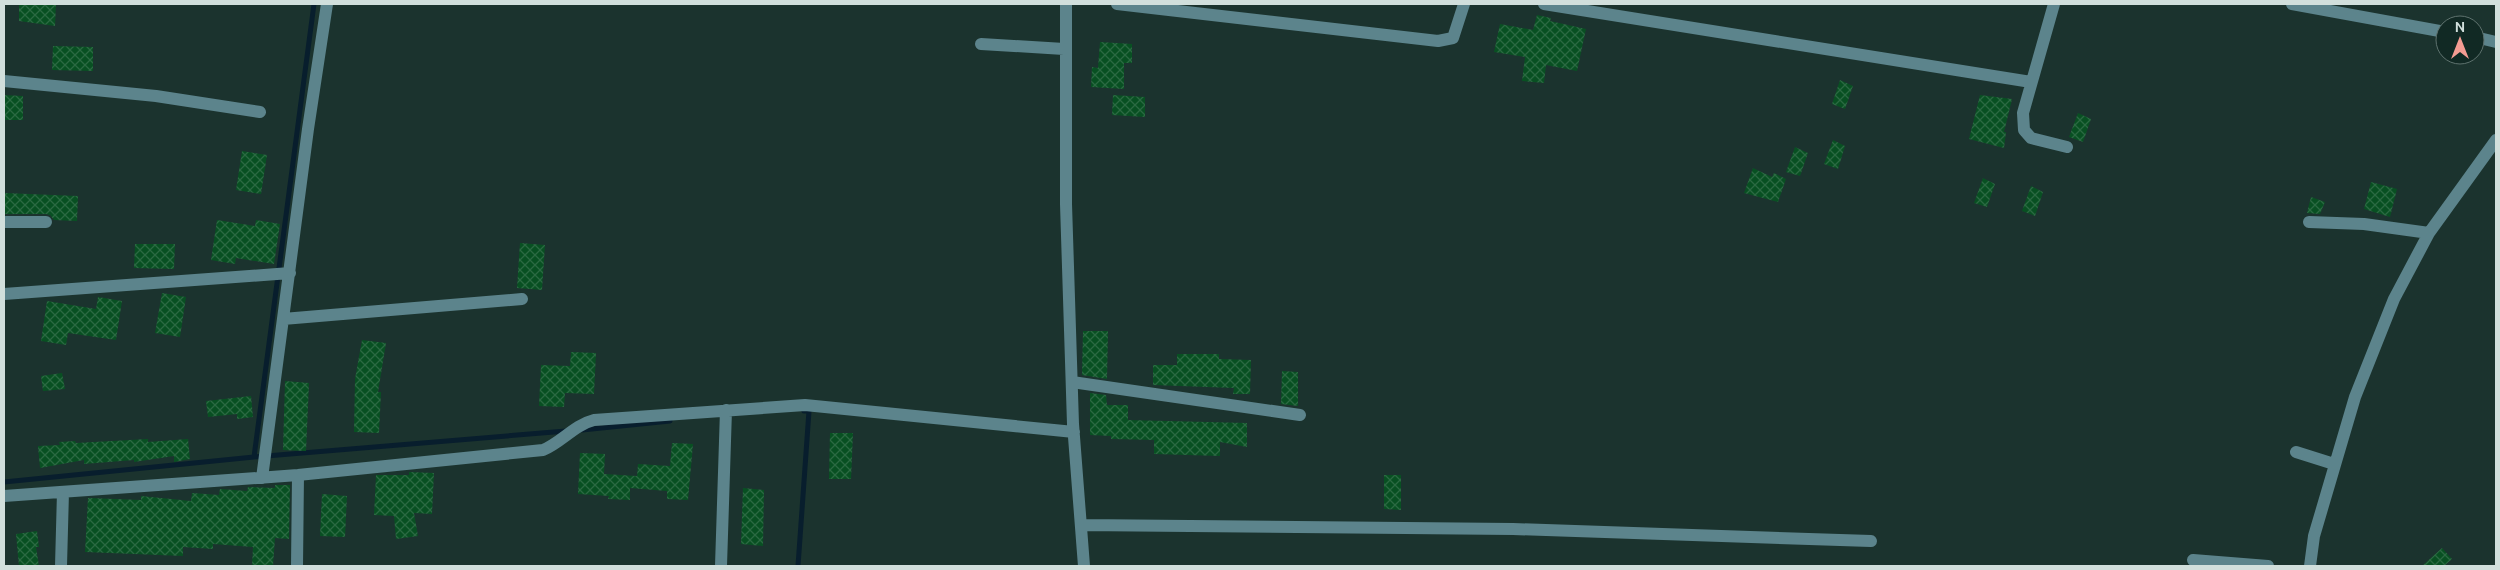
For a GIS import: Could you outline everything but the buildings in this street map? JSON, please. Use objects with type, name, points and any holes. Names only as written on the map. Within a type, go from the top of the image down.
[{"type":"street","points":[[262,478],[328,4]]},
{"type":"street","points":[[1066,4],[1064,49],[1072,382],[1084,566]]},
{"type":"street","points":[[1116,4],[1438,41],[1453,38],[1464,4]]},
{"type":"street","points":[[1544,4],[2031,82]]},
{"type":"street","points":[[2054,4],[2031,82],[2022,122],[2026,135],[2039,142],[2067,147]]},
{"type":"street","points":[[2292,4],[2435,30]]},
{"type":"street","points":[[981,44],[1064,49]]},
{"type":"street","points":[[4,81],[156,96],[260,112]]},
{"type":"street","points":[[2310,566],[2314,536],[2355,397],[2394,299],[2429,233],[2496,140]]},
{"type":"street","points":[[4,222],[46,222]]},
{"type":"street","points":[[2309,222],[2364,224],[2429,233]]},
{"type":"street","points":[[4,294],[290,273]]},
{"type":"street","points":[[283,319],[522,299]]},
{"type":"street","points":[[1072,382],[1300,415]]},
{"type":"street","points":[[4,496],[298,475],[543,450],[555,446],[582,423],[594,420],[805,405],[1074,432]]},
{"type":"street","points":[[721,566],[726,410]]},
{"type":"street","points":[[2296,452],[2334,464]]},
{"type":"street","points":[[297,566],[298,475]]},
{"type":"street","points":[[61,566],[63,492]]},
{"type":"street","points":[[1081,525],[1513,529],[1871,541]]},
{"type":"street","points":[[2193,560],[2268,566]]},
{"type":"waterway","points":[[254,457],[314,4]]},
{"type":"waterway","points":[[798,566],[809,411],[804,411]]},
{"type":"waterway","points":[[582,430],[670,421]]},
{"type":"waterway","points":[[4,482],[254,457],[566,431]]}]
